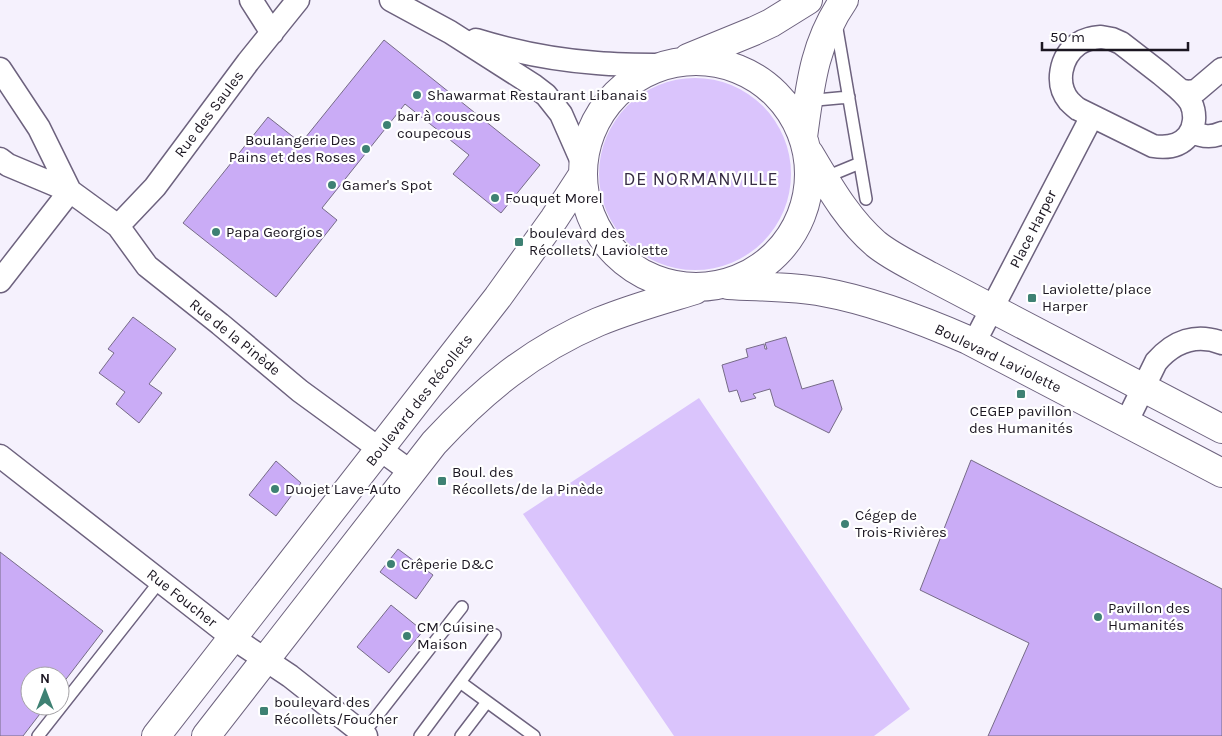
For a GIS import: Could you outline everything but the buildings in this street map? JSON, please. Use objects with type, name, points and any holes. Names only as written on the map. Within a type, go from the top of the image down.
[{"type":"main road","name":"Boulevard des Récollets","points":[[156,736],[498,297],[554,219],[582,170],[584,152],[592,128],[613,97],[642,74],[754,31],[771,23],[808,0]]},
{"type":"main road","points":[[839,7],[827,27],[813,70],[796,102],[804,142],[816,181],[861,229],[885,251],[1222,429]]},
{"type":"main road","name":"Boulevard Laviolette","points":[[672,64],[700,61],[723,64],[744,72],[796,102]]},
{"type":"main road","name":"Boulevard Laviolette","points":[[582,170],[585,201],[594,224],[607,245],[625,263],[646,276],[682,287],[712,286],[800,289],[821,292],[895,312],[974,343],[1126,423],[1221,470]]},
{"type":"main road","points":[[206,736],[434,443],[468,407],[504,376],[544,349],[597,322],[641,306],[731,282],[752,273],[770,260],[792,234],[816,181]]},
{"type":"street","points":[[251,0],[272,33]]},
{"type":"street","name":"Rue des Saules","points":[[118,226],[155,188],[298,0]]},
{"type":"street","name":"Boulevard Laviolette","points":[[391,0],[450,32],[546,94],[561,114],[582,170]]},
{"type":"street","name":"Boulevard Laviolette","points":[[450,32],[492,45],[548,57],[598,63],[672,64]]},
{"type":"street","points":[[1101,37],[1112,39],[1121,43],[1180,90],[1190,102],[1195,116],[1191,131],[1181,142],[1162,148],[1153,146],[1078,109],[1069,101],[1063,89],[1060,77],[1062,64],[1069,52],[1089,38],[1101,37]]},
{"type":"street","name":"Rue de la Pinède","points":[[0,69],[39,128],[70,191]]},
{"type":"street","points":[[1180,90],[1187,92],[1196,91],[1222,69]]},
{"type":"street","name":"Place Harper","points":[[974,343],[1092,116]]},
{"type":"street","points":[[1191,131],[1198,135],[1210,137],[1222,133]]},
{"type":"street","name":"Rue de la Pinède","points":[[0,158],[8,165],[70,191],[118,226],[147,266],[300,391],[411,472]]},
{"type":"street","points":[[0,280],[70,191]]},
{"type":"street","points":[[1126,423],[1156,362],[1163,353],[1182,342],[1193,339],[1204,339],[1222,343]]},
{"type":"street","name":"Rue Foucher","points":[[0,456],[233,638],[290,676],[364,735]]},
{"type":"lane","points":[[839,7],[848,97],[866,198]]},
{"type":"lane","points":[[796,102],[848,97]]},
{"type":"lane","points":[[816,181],[860,163]]},
{"type":"lane","points":[[38,736],[160,581]]},
{"type":"lane","points":[[364,735],[462,607]]},
{"type":"lane","points":[[420,736],[495,635]]},
{"type":"lane","points":[[460,682],[534,736]]},
{"type":"lane","points":[[461,736],[487,702]]},
{"type":"shaded area","points":[[686,78],[704,78],[732,85],[748,94],[763,106],[775,121],[784,137],[791,165],[791,183],[784,211],[775,227],[763,242],[748,254],[732,263],[704,270],[686,270],[667,266],[650,259],[634,248],[621,235],[610,219],[603,202],[599,183],[599,165],[603,146],[610,129],[621,113],[634,100],[650,89],[667,82]]},
{"type":"shaded area","points":[[699,398],[910,709],[874,736],[674,736],[523,514]]},
{"type":"place","name":"Shawarmat Restaurant Libanais","points":[[417,95]]},
{"type":"place","name":"bar à couscous coupecous","points":[[387,125]]},
{"type":"place","name":"Boulangerie Des Pains et des Roses","points":[[366,149]]},
{"type":"place","name":"Gamer's Spot","points":[[332,185]]},
{"type":"place","name":"Fouquet Morel","points":[[495,198]]},
{"type":"place","name":"Papa Georgios","points":[[216,232]]},
{"type":"place","name":"boulevard des Récollets/ Laviolette","points":[[519,242]]},
{"type":"place","name":"Laviolette/place Harper","points":[[1032,298]]},
{"type":"place","name":"CEGEP pavillon des Humanités","points":[[1021,394]]},
{"type":"place","name":"Boul. des Récollets/de la Pinède","points":[[442,481]]},
{"type":"place","name":"Duojet Lave-Auto","points":[[275,489]]},
{"type":"place","name":"Cégep de Trois-Rivières","points":[[845,524]]},
{"type":"place","name":"Crêperie D&C","points":[[391,564]]},
{"type":"place","name":"Pavillon des Humanités","points":[[1098,617]]},
{"type":"place","name":"CM Cuisine Maison","points":[[407,636]]},
{"type":"place","name":"boulevard des Récollets/Foucher","points":[[264,711]]},
{"type":"district","name":"DE NORMANVILLE","points":[[701,179]]}]
